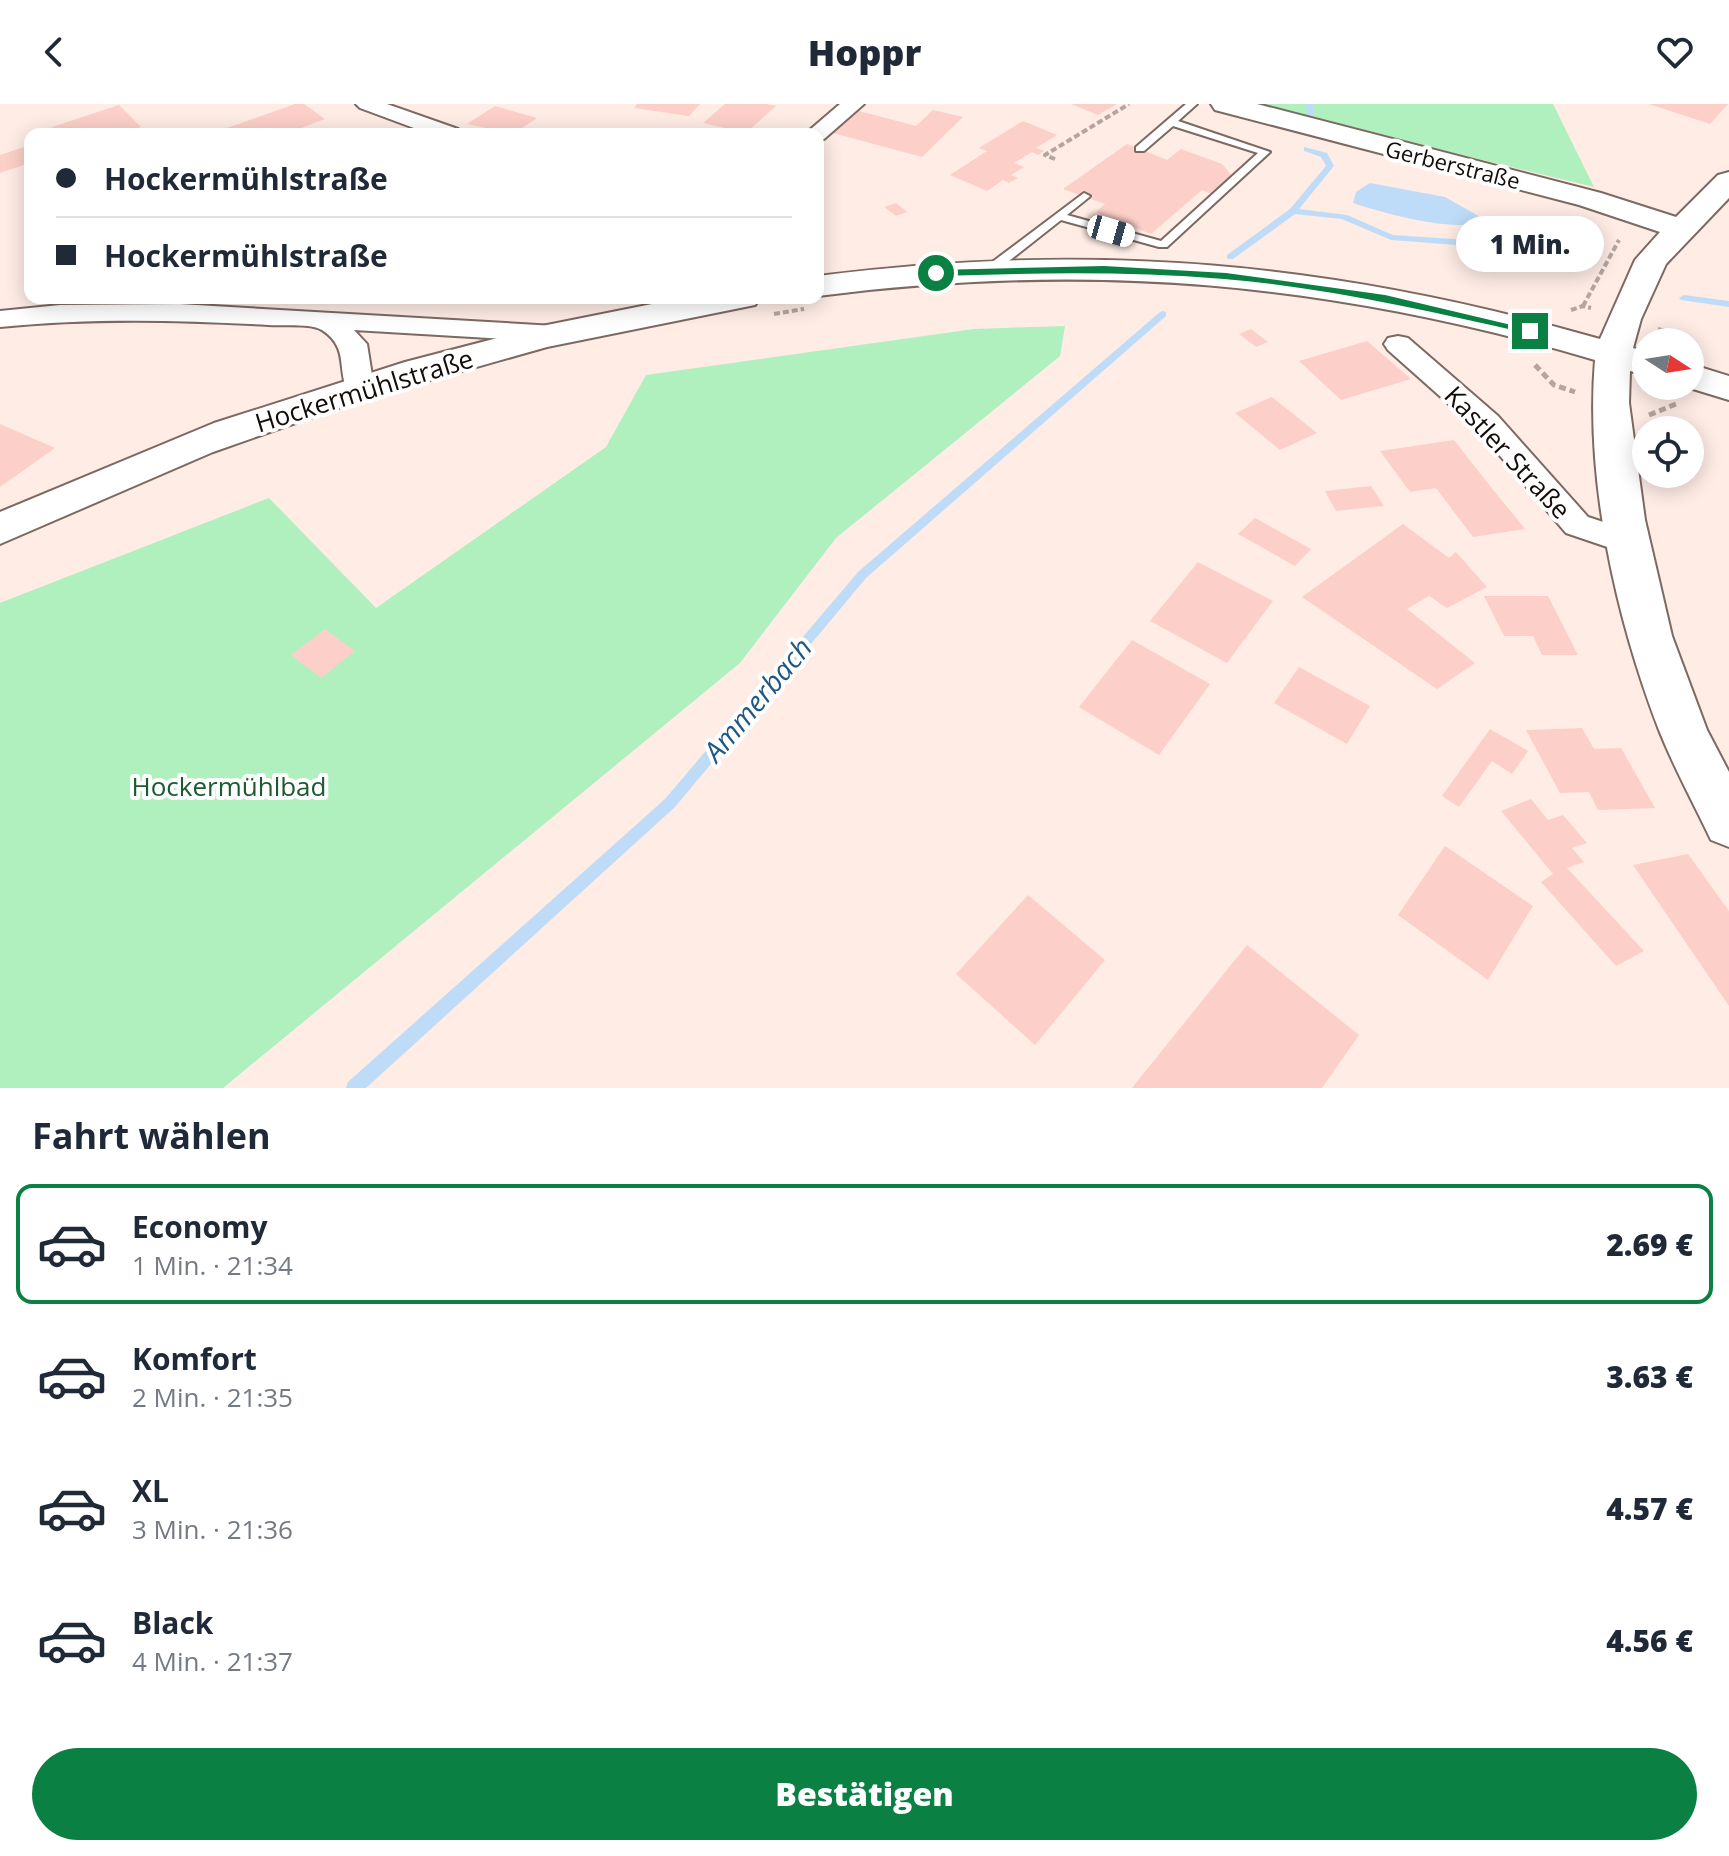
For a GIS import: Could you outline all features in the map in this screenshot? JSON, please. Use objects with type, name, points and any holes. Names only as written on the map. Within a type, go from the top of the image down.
[{"type":"main road","name":"Gerberstraße","points":[[1225,104],[1590,199],[1679,228]]},
{"type":"main road","points":[[1729,181],[1679,228],[1651,260],[1624,319],[1630,359],[1610,403],[1628,542],[1649,636],[1684,732],[1729,824]]},
{"type":"main road","points":[[824,294],[865,279],[991,269],[1134,269],[1226,276],[1385,298],[1530,331],[1630,359]]},
{"type":"main road","name":"Hockermühlstraße","points":[[0,529],[227,433],[360,388],[555,334],[728,304]]},
{"type":"main road","points":[[1704,380],[1729,388]]},
{"type":"street","points":[[367,104],[433,128]]},
{"type":"street","points":[[823,128],[853,104]]},
{"type":"street","points":[[0,319],[60,313],[179,312],[555,334]]},
{"type":"street","points":[[328,321],[353,344],[360,388]]},
{"type":"street","name":"Kastler Straße","points":[[1398,344],[1488,423],[1577,525],[1628,542]]},
{"type":"lane","points":[[1140,149],[1192,104]]},
{"type":"lane","points":[[1060,216],[1163,245],[1265,152],[1170,122]]},
{"type":"lane","points":[[991,269],[1084,196]]},
{"type":"path","points":[[1055,159],[1045,155],[1129,104]]},
{"type":"path","points":[[1530,331],[1531,314],[1561,313],[1583,306]]},
{"type":"green space","points":[[1251,104],[1553,104],[1594,187]]},
{"type":"green space","name":"Hockermühlbad","points":[[1065,326],[1060,356],[836,538],[740,663],[223,1088],[0,1088],[0,603],[269,498],[376,608],[606,447],[646,375],[974,329]]},
{"type":"water","points":[[1370,183],[1445,197],[1482,218],[1477,225],[1445,224],[1399,216],[1353,203],[1356,192]]},
{"type":"building","points":[[295,104],[304,104],[325,119],[301,128],[227,128]]},
{"type":"building","points":[[637,104],[700,104],[689,116],[634,108]]},
{"type":"building","points":[[725,104],[776,106],[752,128],[724,128],[703,123]]},
{"type":"building","points":[[1071,104],[1117,104],[1098,115]]},
{"type":"building","points":[[1649,104],[1728,104],[1710,124]]},
{"type":"building","points":[[119,105],[141,127],[53,128]]},
{"type":"building","points":[[495,106],[537,118],[522,128],[485,128],[467,124]]},
{"type":"building","points":[[933,110],[963,117],[922,157],[833,133],[859,111],[916,126]]},
{"type":"building","points":[[1023,121],[1057,135],[1036,148],[1044,151],[1038,155],[1032,152],[1014,163],[1024,167],[1011,175],[1018,178],[1009,183],[1003,180],[987,191],[950,175],[987,151],[979,148]]},
{"type":"building","points":[[1127,144],[1167,160],[1181,149],[1222,164],[1231,175],[1212,194],[1202,190],[1151,234],[1096,212],[1105,204],[1063,189]]},
{"type":"building","points":[[24,147],[24,165],[0,173],[0,155]]},
{"type":"building","points":[[896,203],[907,212],[896,216],[884,207]]},
{"type":"building","points":[[1251,329],[1268,342],[1256,347],[1239,334]]},
{"type":"building","points":[[1367,341],[1411,379],[1341,400],[1299,361]]},
{"type":"building","points":[[1272,397],[1317,433],[1280,450],[1235,413]]},
{"type":"building","points":[[0,424],[55,448],[0,487]]},
{"type":"building","points":[[1454,440],[1525,529],[1473,537],[1436,488],[1410,492],[1380,451]]},
{"type":"building","points":[[1371,486],[1384,506],[1336,511],[1325,491]]},
{"type":"building","points":[[1255,518],[1311,549],[1295,566],[1238,534]]},
{"type":"building","points":[[1403,524],[1449,558],[1456,552],[1487,587],[1447,608],[1429,596],[1407,609],[1475,663],[1437,689],[1302,597]]},
{"type":"building","points":[[1198,562],[1273,601],[1227,663],[1150,621]]},
{"type":"building","points":[[1484,596],[1548,596],[1578,655],[1542,655],[1533,636],[1504,636]]},
{"type":"building","points":[[325,629],[355,651],[321,678],[291,655]]},
{"type":"building","points":[[1132,640],[1210,684],[1159,755],[1079,707]]},
{"type":"building","points":[[1299,667],[1370,706],[1347,744],[1274,703]]},
{"type":"building","points":[[1582,728],[1594,749],[1621,748],[1655,808],[1598,810],[1589,792],[1560,793],[1526,730]]},
{"type":"building","points":[[1490,729],[1528,751],[1512,774],[1492,761],[1459,807],[1442,796]]},
{"type":"building","points":[[1531,799],[1548,820],[1563,815],[1587,843],[1572,848],[1584,862],[1567,868],[1644,951],[1616,966],[1541,882],[1553,874],[1501,811]]},
{"type":"building","points":[[1445,846],[1533,906],[1488,980],[1398,915]]},
{"type":"building","points":[[1688,854],[1729,911],[1729,1006],[1633,865]]},
{"type":"building","points":[[1028,895],[1105,960],[1035,1045],[956,974]]},
{"type":"building","points":[[1247,945],[1359,1035],[1322,1088],[1132,1088]]},
{"type":"waterway","name":"Ammerbach","points":[[1309,104],[1311,113]]},
{"type":"waterway","name":"Ammerbach","points":[[1293,211],[1330,166],[1324,155],[1307,149]]},
{"type":"waterway","name":"Ammerbach","points":[[1230,257],[1293,211]]},
{"type":"waterway","points":[[1293,211],[1344,217],[1391,237],[1483,244],[1582,263]]},
{"type":"waterway","points":[[1684,298],[1729,304]]},
{"type":"waterway","name":"Ammerbach","points":[[354,1088],[670,803],[862,575],[1163,314]]},
{"type":"route","points":[[936,273],[1044,268],[1134,269],[1226,276],[1385,298],[1530,331]]}]
